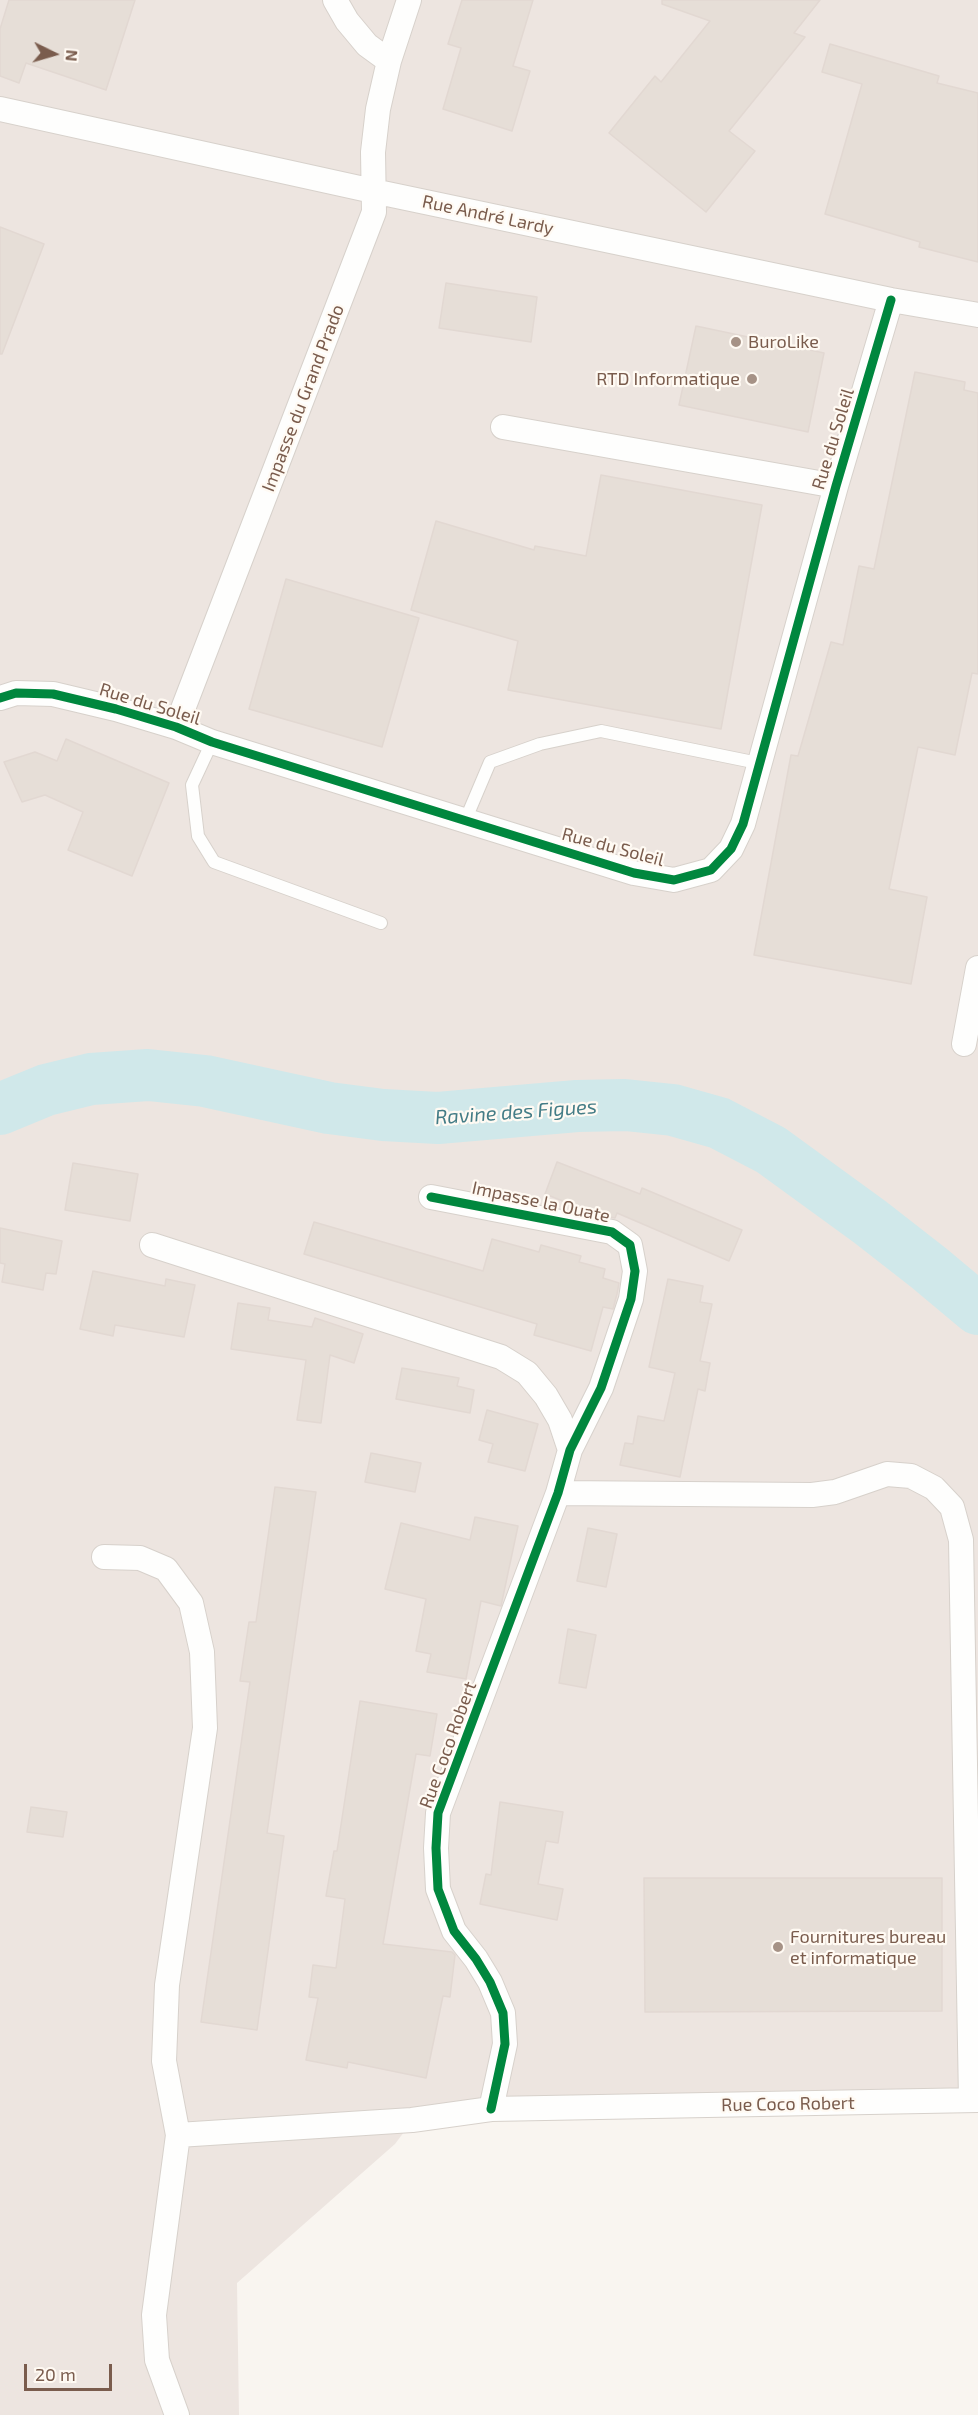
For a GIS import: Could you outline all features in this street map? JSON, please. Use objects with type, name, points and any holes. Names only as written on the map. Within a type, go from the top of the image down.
[{"type":"street","points":[[335,0],[347,21],[366,45],[389,61]]},
{"type":"street","name":"Impasse du Grand Prado","points":[[176,727],[370,221],[374,202],[375,128],[389,61],[409,0]]},
{"type":"street","name":"Rue André Lardy","points":[[0,109],[373,191],[891,300],[978,315]]},
{"type":"street","name":"Rue du Soleil","points":[[0,698],[16,693],[53,694],[176,727],[212,742],[634,873],[674,880],[711,870],[731,849],[742,824],[836,486],[891,300]]},
{"type":"street","points":[[503,427],[836,486]]},
{"type":"street","points":[[964,1044],[978,968]]},
{"type":"street","name":"Impasse la Ouate","points":[[431,1197],[612,1232],[630,1245],[635,1271],[631,1299],[601,1388],[570,1450],[558,1493]]},
{"type":"street","points":[[152,1245],[501,1357],[527,1372],[546,1395],[560,1420],[570,1450]]},
{"type":"street","points":[[558,1493],[812,1495],[835,1492],[887,1474],[911,1476],[934,1488],[952,1507],[961,1540],[974,2100]]},
{"type":"street","name":"Rue Coco Robert","points":[[491,2109],[505,2044],[503,2013],[481,1967],[454,1931],[438,1889],[436,1848],[438,1813],[558,1493]]},
{"type":"street","points":[[104,1557],[140,1558],[166,1569],[191,1603],[202,1652],[205,1728],[167,1985],[164,2061],[178,2135],[154,2315],[157,2360],[177,2415]]},
{"type":"street","name":"Rue Coco Robert","points":[[178,2135],[412,2120],[491,2109],[974,2100]]},
{"type":"lane","points":[[465,821],[490,762],[540,744],[601,731],[758,763]]},
{"type":"lane","points":[[212,742],[192,785],[198,836],[214,862],[381,923]]},
{"type":"shaded area","points":[[0,0],[978,0],[978,2100],[413,2120],[395,2144],[237,2283],[239,2415],[0,2415]]},
{"type":"building","points":[[9,0],[135,0],[106,90],[26,63],[19,83],[0,76],[0,29]]},
{"type":"building","points":[[462,0],[533,0],[513,66],[530,71],[512,131],[443,109],[461,48],[448,44]]},
{"type":"building","points":[[662,0],[820,0],[794,33],[805,37],[729,131],[755,151],[706,212],[609,133],[655,76],[661,82],[710,21],[662,4]]},
{"type":"building","points":[[830,44],[939,76],[937,83],[978,93],[978,262],[919,247],[920,242],[825,214],[862,84],[822,72]]},
{"type":"building","points":[[0,227],[44,244],[2,354],[0,354]]},
{"type":"building","points":[[446,283],[537,297],[531,342],[439,328]]},
{"type":"building","name":"RTD Informatique","points":[[696,326],[824,353],[808,432],[679,405]]},
{"type":"building","points":[[915,372],[965,382],[964,390],[978,393],[978,674],[972,673],[955,755],[918,747],[889,889],[927,897],[911,984],[754,955],[791,755],[798,756],[831,642],[843,645],[859,566],[874,569]]},
{"type":"building","points":[[601,475],[762,505],[721,729],[508,690],[518,641],[411,610],[436,521],[534,550],[535,546],[586,556]]},
{"type":"building","points":[[286,579],[419,618],[382,747],[249,709]]},
{"type":"building","points":[[66,739],[169,783],[132,876],[68,850],[83,812],[45,795],[22,802],[4,762],[35,752],[57,761]]},
{"type":"building","points":[[557,1162],[640,1194],[642,1188],[742,1230],[729,1261],[617,1213],[615,1218],[596,1214],[545,1194]]},
{"type":"building","points":[[73,1163],[138,1174],[130,1221],[65,1210]]},
{"type":"building","points":[[314,1222],[483,1271],[492,1239],[539,1252],[541,1245],[581,1256],[579,1262],[605,1269],[603,1278],[619,1283],[617,1294],[613,1309],[603,1307],[591,1351],[534,1335],[537,1324],[304,1254]]},
{"type":"building","points":[[0,1228],[62,1241],[56,1274],[46,1273],[43,1290],[2,1282],[5,1264],[0,1263]]},
{"type":"building","points":[[93,1271],[165,1286],[166,1279],[195,1285],[184,1337],[115,1325],[113,1336],[80,1329]]},
{"type":"building","points":[[668,1279],[703,1286],[700,1302],[712,1304],[700,1361],[710,1363],[705,1391],[698,1389],[680,1477],[620,1465],[625,1443],[633,1444],[638,1416],[664,1421],[675,1373],[649,1367]]},
{"type":"building","points":[[238,1303],[270,1308],[268,1320],[312,1327],[315,1318],[363,1334],[354,1363],[330,1355],[321,1423],[297,1420],[306,1360],[231,1349]]},
{"type":"building","points":[[402,1368],[459,1378],[457,1386],[474,1390],[470,1413],[396,1399]]},
{"type":"building","points":[[487,1410],[538,1424],[525,1471],[488,1462],[493,1444],[479,1440]]},
{"type":"building","points":[[371,1453],[421,1463],[415,1492],[365,1482]]},
{"type":"building","points":[[275,1487],[316,1492],[267,1833],[284,1836],[257,2030],[201,2022],[250,1682],[240,1681],[249,1622],[256,1622]]},
{"type":"building","points":[[475,1517],[518,1526],[501,1606],[481,1601],[466,1679],[427,1672],[431,1654],[416,1651],[426,1599],[385,1589],[401,1523],[470,1540]]},
{"type":"building","points":[[588,1528],[617,1534],[606,1587],[577,1581]]},
{"type":"building","points":[[568,1629],[596,1635],[586,1688],[559,1683]]},
{"type":"building","points":[[360,1701],[437,1714],[430,1756],[416,1754],[383,1944],[452,1952],[455,1955],[450,1997],[443,1996],[426,2078],[348,2062],[347,2068],[306,2060],[318,1998],[309,1997],[313,1965],[336,1968],[345,1899],[326,1896],[334,1851],[337,1851]]},
{"type":"building","points":[[500,1802],[563,1812],[558,1843],[546,1841],[538,1884],[563,1889],[557,1920],[480,1904],[486,1874],[491,1875]]},
{"type":"building","points":[[31,1807],[67,1812],[63,1837],[27,1832]]},
{"type":"building","points":[[644,1878],[942,1878],[942,2011],[645,2012]]},
{"type":"waterway","name":"Ravine des Figues","points":[[0,1109],[46,1090],[91,1079],[148,1075],[205,1081],[329,1108],[383,1115],[438,1118],[577,1106],[625,1105],[673,1110],[719,1123],[771,1150],[870,1222],[978,1309]]},
{"type":"cycle path","points":[[0,698],[16,693],[53,694],[116,709],[176,727],[212,742],[634,873],[674,880],[711,870],[731,849],[743,824],[836,486],[891,300]]},
{"type":"cycle path","points":[[431,1197],[612,1232],[630,1245],[635,1271],[631,1299],[601,1388],[570,1450],[558,1493],[438,1813],[436,1848],[438,1889],[454,1931],[476,1959],[490,1982],[503,2013],[505,2044],[491,2109]]},
{"type":"place","name":"BuroLike","points":[[736,342]]},
{"type":"place","name":"RTD Informatique","points":[[752,379]]},
{"type":"place","name":"Fournitures bureau et informatique","points":[[778,1947]]}]
